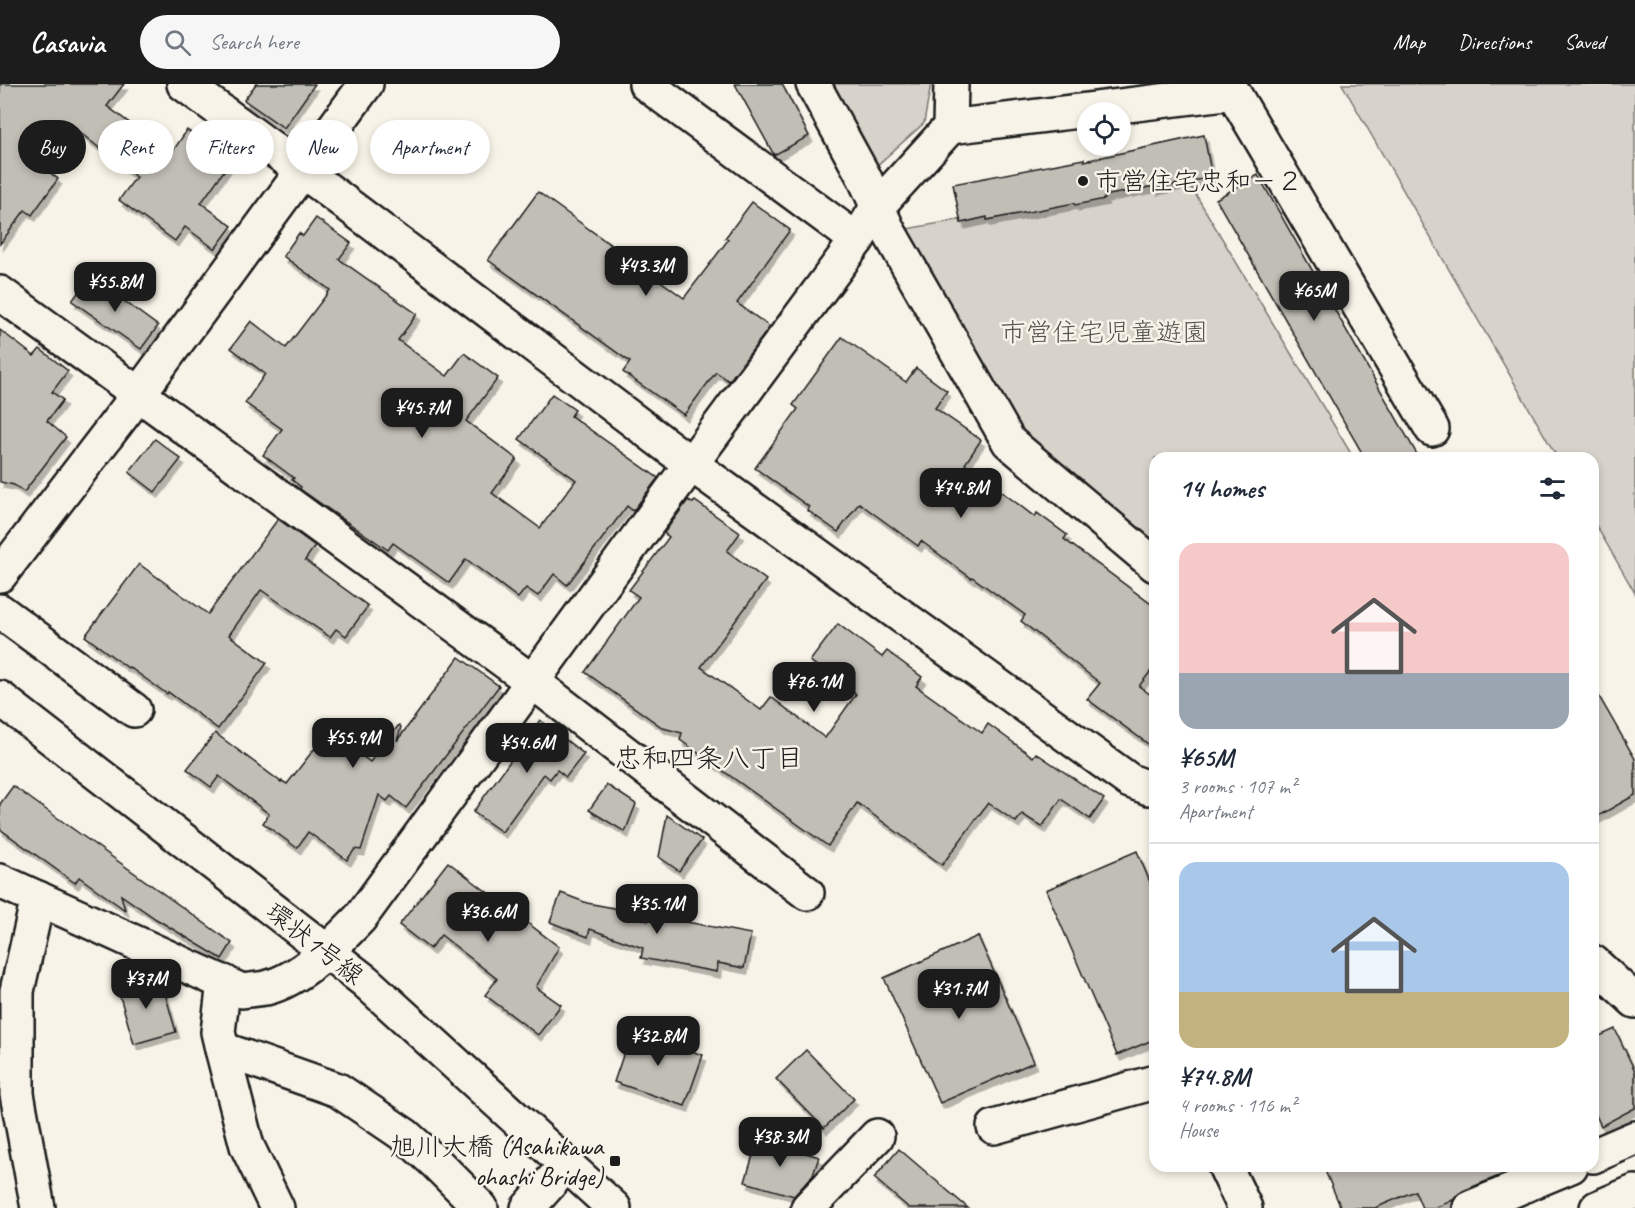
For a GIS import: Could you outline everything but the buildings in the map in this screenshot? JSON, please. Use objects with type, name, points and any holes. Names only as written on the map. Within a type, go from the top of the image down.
[{"type":"main road","points":[[184,84],[286,159]]},
{"type":"main road","points":[[340,120],[366,84]]},
{"type":"main road","points":[[646,84],[857,240]]},
{"type":"main road","points":[[813,84],[864,177],[889,232],[1009,442],[1149,560]]},
{"type":"main road","points":[[950,127],[951,84]]},
{"type":"main road","points":[[0,881],[242,991],[267,988],[298,973],[328,952],[360,918],[857,240],[878,206],[950,127],[1233,92],[1432,429]]},
{"type":"main road","points":[[0,575],[138,395],[301,174]]},
{"type":"main road","points":[[307,174],[691,464],[1130,781],[1149,788]]},
{"type":"main road","points":[[0,293],[533,682],[807,893]]},
{"type":"main road","points":[[0,611],[134,710]]},
{"type":"main road","name":"環状1号線","points":[[0,698],[365,981],[614,1208]]},
{"type":"main road","points":[[38,898],[18,991],[18,1094],[38,1208]]},
{"type":"main road","points":[[1599,968],[1635,1001]]},
{"type":"main road","points":[[224,982],[218,1032],[247,1146],[277,1208]]},
{"type":"main road","points":[[222,1049],[338,1090],[406,1136],[482,1208]]},
{"type":"main road","points":[[994,1127],[1149,1084]]},
{"type":"main road","points":[[808,1208],[877,1136]]},
{"type":"main road","points":[[1599,1153],[1635,1138]]},
{"type":"main road","points":[[528,1208],[567,1164]]},
{"type":"main road","points":[[1228,1172],[1245,1208]]},
{"type":"main road","points":[[1470,1208],[1557,1172]]},
{"type":"main road","points":[[1597,1208],[1635,1192]]},
{"type":"green space","points":[[813,84],[931,84],[924,123],[864,177]]},
{"type":"green space","points":[[1342,84],[1635,84],[1635,593],[1599,530],[1599,452],[1554,452]]},
{"type":"green space","name":"市営住宅児童遊園","points":[[1187,180],[1350,452],[1149,452],[1149,560],[1009,442],[889,232]]},
{"type":"place","name":"市営住宅忠和－２","points":[[1083,181]]},
{"type":"place","name":"旭川大橋 (Asahikawa ohashi Bridge)","points":[[615,1161]]},
{"type":"district","name":"忠和四条八丁目","points":[[709,758]]}]
